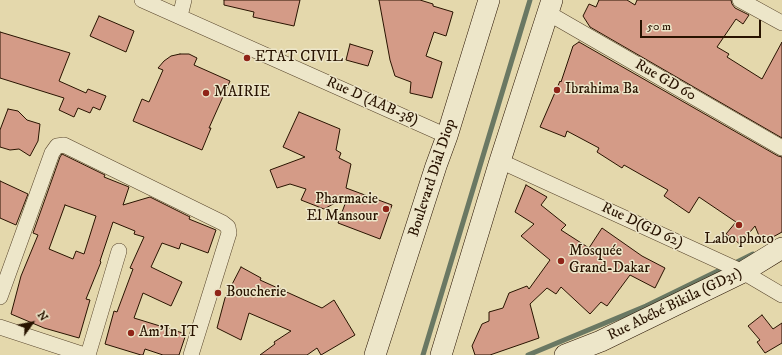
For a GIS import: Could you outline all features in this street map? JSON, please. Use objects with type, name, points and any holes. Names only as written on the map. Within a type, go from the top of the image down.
[{"type":"main road","name":"Boulevard Dial Diop","points":[[375,355],[447,136],[489,0]]},
{"type":"main road","points":[[441,355],[500,161],[550,7]]},
{"type":"main road","name":"Rue Abébé Bikila (GD31)","points":[[565,355],[601,341],[742,272],[782,248]]},
{"type":"street","name":"Rue D (AAB-38)","points":[[142,0],[447,136]]},
{"type":"street","points":[[180,16],[184,0]]},
{"type":"street","points":[[740,0],[782,23]]},
{"type":"street","name":"Rue GD 60","points":[[550,7],[782,148]]},
{"type":"street","points":[[0,297],[52,153],[57,146],[64,145],[223,222],[228,227],[229,233],[191,355]]},
{"type":"street","name":"Rue D(GD 62)","points":[[500,161],[742,272],[782,295]]},
{"type":"street","points":[[0,327],[87,355],[120,250]]},
{"type":"building","points":[[224,0],[300,0],[294,26],[253,17],[254,12],[224,5]]},
{"type":"building","points":[[379,0],[420,0],[453,12],[446,36],[434,32],[426,56],[442,62],[432,98],[410,93],[411,82],[395,76],[390,60]]},
{"type":"building","points":[[599,0],[627,0],[635,5],[637,0],[731,0],[735,8],[749,15],[743,24],[736,19],[717,47],[729,54],[727,57],[762,79],[782,42],[782,138],[590,27],[583,16],[589,4],[596,7]]},
{"type":"building","points":[[99,16],[134,31],[126,52],[90,36]]},
{"type":"building","points":[[0,32],[70,53],[59,81],[86,93],[88,89],[106,96],[100,110],[93,107],[90,113],[78,108],[74,117],[59,110],[64,98],[0,78]]},
{"type":"building","points":[[579,42],[782,157],[782,232],[762,243],[755,226],[740,244],[726,234],[736,222],[699,197],[689,213],[664,196],[668,190],[624,165],[622,168],[597,152],[599,148],[567,131],[565,137],[540,127],[560,81],[561,82],[573,46]]},
{"type":"building","points":[[350,44],[373,51],[368,66],[346,60]]},
{"type":"building","points":[[189,54],[197,58],[194,65],[230,81],[209,128],[211,128],[202,150],[133,121],[142,99],[149,102],[163,70],[158,68],[171,56]]},
{"type":"building","points":[[8,109],[18,111],[27,120],[40,124],[38,141],[30,156],[19,149],[10,150],[0,147],[0,130]]},
{"type":"building","points":[[299,112],[340,129],[336,150],[341,153],[339,158],[351,164],[346,188],[392,205],[380,239],[338,223],[348,196],[324,209],[301,200],[306,189],[290,184],[277,188],[270,170],[305,157],[283,147]]},
{"type":"building","points":[[62,154],[105,175],[104,177],[129,187],[123,205],[150,197],[190,217],[189,219],[216,230],[208,253],[181,243],[179,249],[162,243],[151,267],[182,282],[171,306],[143,293],[134,318],[186,334],[179,355],[163,355],[145,349],[143,355],[141,355],[105,344],[114,311],[117,312],[133,269],[130,268],[144,237],[134,234],[135,231],[113,222],[100,261],[101,262],[86,299],[90,300],[79,338],[44,328],[11,314],[21,276],[38,235],[33,233]],"holes":[[[65,205],[96,216],[84,254],[76,251],[73,259],[49,249]]]},
{"type":"building","points":[[0,181],[28,194],[16,225],[0,218]]},
{"type":"building","points":[[526,185],[547,197],[541,205],[566,225],[561,230],[589,248],[602,228],[642,256],[665,268],[655,288],[630,275],[607,306],[601,302],[590,314],[561,287],[556,294],[547,288],[530,304],[539,338],[490,355],[475,355],[472,346],[482,324],[489,321],[489,312],[503,308],[509,293],[527,286],[529,289],[550,260],[521,236],[534,224],[515,212]]},
{"type":"building","points":[[241,267],[261,278],[260,280],[322,308],[334,300],[355,335],[321,355],[317,348],[307,355],[260,355],[275,344],[274,342],[291,331],[249,313],[241,340],[217,328],[225,298]]},
{"type":"building","points":[[762,315],[773,329],[782,323],[782,343],[765,353],[757,342],[760,340],[748,326]]},
{"type":"waterway","points":[[423,355],[530,0]]},
{"type":"waterway","points":[[733,264],[753,254]]},
{"type":"waterway","points":[[528,355],[646,306],[726,267]]},
{"type":"place","name":"ETAT CIVIL","points":[[247,58]]},
{"type":"place","name":"Ibrahima Ba","points":[[557,90]]},
{"type":"place","name":"MAIRIE","points":[[206,93]]},
{"type":"place","name":"Pharmacie El Mansour","points":[[386,209]]},
{"type":"place","name":"Labo photo","points":[[739,225]]},
{"type":"place","name":"Mosquée Grand-Dakar","points":[[561,261]]},
{"type":"place","name":"Boucherie","points":[[218,293]]},
{"type":"place","name":"Am'In IT","points":[[131,333]]}]
